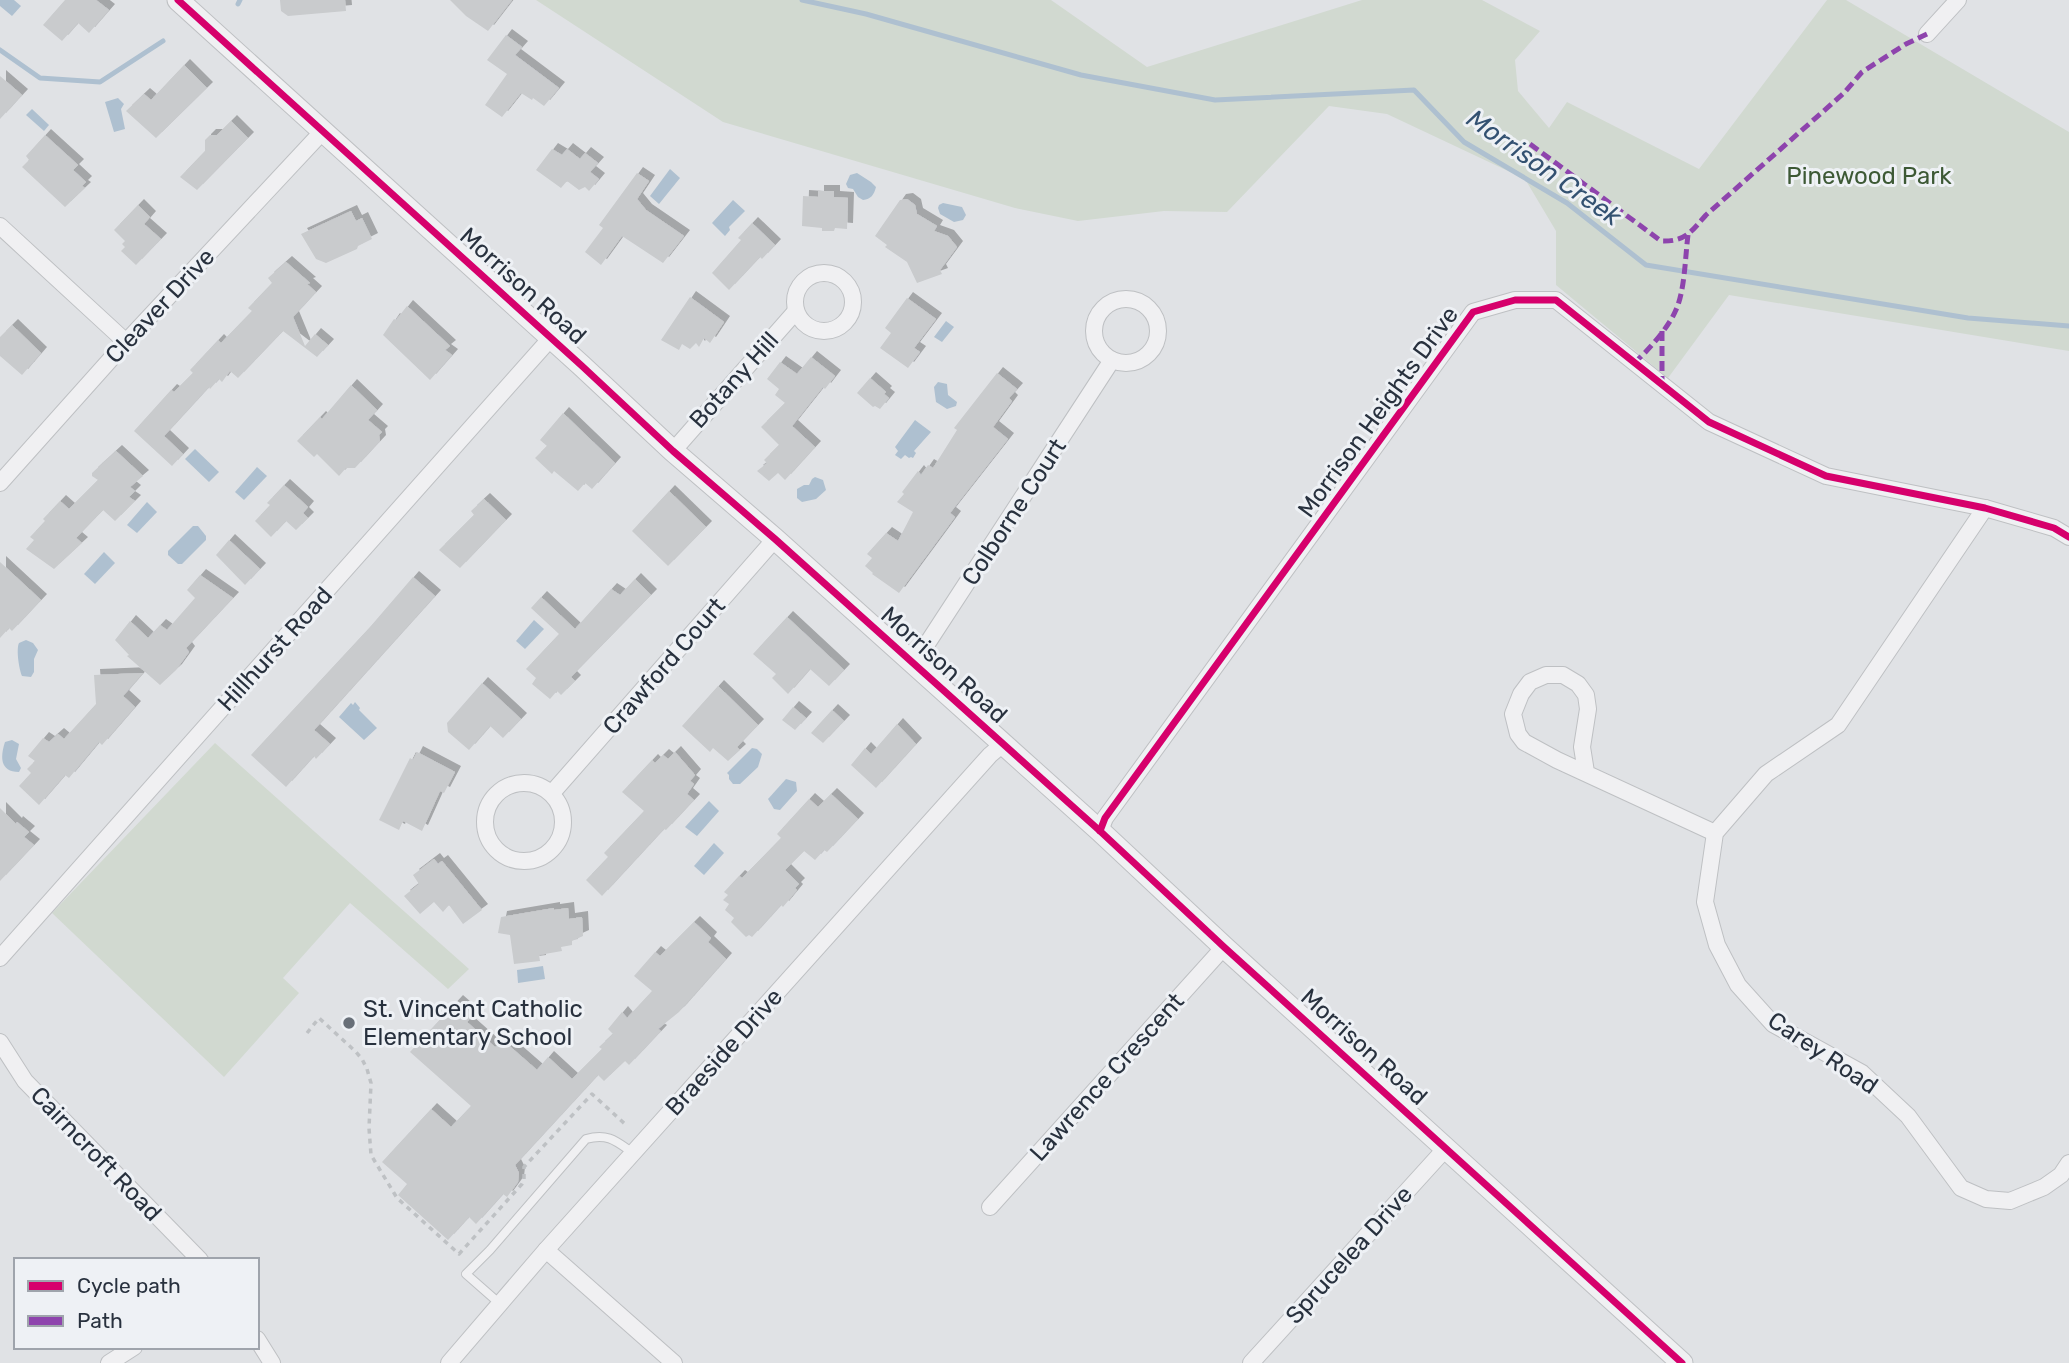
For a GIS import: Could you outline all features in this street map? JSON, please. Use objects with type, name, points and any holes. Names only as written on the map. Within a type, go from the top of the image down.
[{"type":"street","name":"Morrison Road","points":[[178,0],[673,451],[917,665],[1447,1147],[1671,1360]]},
{"type":"street","points":[[1927,34],[1958,0]]},
{"type":"street","name":"Cleaver Drive","points":[[0,483],[126,342],[323,131]]},
{"type":"street","points":[[0,226],[126,342]]},
{"type":"street","points":[[1122,299],[1142,303],[1156,319],[1157,340],[1152,350],[1144,358],[1134,362],[1112,360],[1097,346],[1094,326],[1097,316],[1112,302],[1122,299]]},
{"type":"street","name":"Morrison Heights Drive","points":[[1100,831],[1105,818],[1473,312],[1515,300],[1556,300],[1709,422],[1826,475],[1985,508],[2054,528],[2069,537]]},
{"type":"street","name":"Botany Hill","points":[[673,451],[796,311]]},
{"type":"street","name":"Hillhurst Road","points":[[0,958],[550,339]]},
{"type":"street","name":"Colborne Court","points":[[917,665],[923,650],[1112,360]]},
{"type":"street","points":[[1586,772],[1581,747],[1588,709],[1586,695],[1578,684],[1563,675],[1546,675],[1530,682],[1521,694],[1513,714],[1518,734],[1524,742],[1586,772],[1715,833],[1766,774],[1838,725],[1985,508]]},
{"type":"street","name":"Crawford Court","points":[[552,793],[775,539]]},
{"type":"street","name":"Braeside Drive","points":[[449,1363],[546,1250],[990,755],[1003,744]]},
{"type":"street","points":[[521,782],[538,784],[552,793],[561,807],[564,823],[560,838],[550,852],[536,859],[519,861],[504,855],[492,844],[485,829],[486,812],[493,798],[505,787],[521,782]]},
{"type":"street","name":"Carey Road","points":[[1715,833],[1705,902],[1717,945],[1738,985],[1773,1024],[1862,1073],[1908,1116],[1961,1188],[1986,1199],[2010,1201],[2043,1187],[2061,1175],[2069,1163]]},
{"type":"street","name":"Lawrence Crescent","points":[[990,1207],[1224,947]]},
{"type":"street","name":"Cairncroft Road","points":[[0,1042],[24,1081],[198,1258]]},
{"type":"street","name":"Sprucelea Drive","points":[[1251,1363],[1447,1147]]},
{"type":"street","points":[[546,1250],[674,1363]]},
{"type":"street","points":[[259,1342],[272,1363]]},
{"type":"street","points":[[109,1363],[132,1349]]},
{"type":"lane","points":[[499,1303],[466,1274],[586,1139],[611,1138],[633,1153]]},
{"type":"path","points":[[307,1033],[319,1018],[362,1059],[371,1083],[371,1155],[397,1198],[459,1254],[522,1184],[524,1167],[592,1094],[625,1124]]},
{"type":"green space","name":"Pinewood Park","points":[[536,0],[1051,0],[1147,67],[1362,0],[1482,0],[1540,31],[1515,60],[1518,91],[1549,128],[1567,102],[1699,169],[1827,0],[1846,0],[2069,132],[2069,351],[1729,295],[1668,378],[1556,285],[1556,231],[1525,179],[1387,114],[1329,106],[1227,212],[1164,211],[1078,221],[1015,208],[723,122]]},
{"type":"green space","points":[[215,743],[469,969],[448,989],[350,903],[283,978],[299,993],[224,1077],[52,913]]},
{"type":"water","points":[[0,0],[14,0],[21,6],[12,16],[0,6]]},
{"type":"water","points":[[118,98],[124,104],[121,109],[125,129],[114,132],[105,102]]},
{"type":"water","points":[[32,109],[49,125],[44,131],[26,115]]},
{"type":"water","points":[[670,169],[680,178],[659,204],[650,196]]},
{"type":"water","points":[[857,173],[876,187],[868,199],[858,197],[846,184],[850,175]]},
{"type":"water","points":[[733,200],[745,211],[729,227],[730,230],[725,236],[712,223]]},
{"type":"water","points":[[943,203],[962,207],[966,215],[963,220],[954,222],[940,214],[938,208]]},
{"type":"water","points":[[946,321],[954,327],[942,342],[934,337]]},
{"type":"water","points":[[938,382],[947,384],[948,395],[957,402],[956,406],[947,409],[936,402],[934,387]]},
{"type":"water","points":[[915,420],[931,432],[914,451],[916,453],[913,458],[905,455],[901,459],[895,455],[898,451],[895,447]]},
{"type":"water","points":[[195,449],[219,472],[209,482],[185,459]]},
{"type":"water","points":[[257,467],[267,476],[244,500],[235,492]]},
{"type":"water","points":[[815,477],[823,480],[826,490],[816,499],[802,502],[797,498],[797,489],[809,485]]},
{"type":"water","points":[[147,502],[157,512],[137,533],[127,525]]},
{"type":"water","points":[[193,526],[198,526],[206,540],[182,564],[178,564],[168,555],[168,551]]},
{"type":"water","points":[[104,552],[115,563],[95,584],[84,574]]},
{"type":"water","points":[[534,620],[544,629],[525,649],[516,641]]},
{"type":"water","points":[[26,640],[33,643],[38,650],[31,677],[22,676],[18,659],[19,643]]},
{"type":"water","points":[[355,702],[359,710],[377,728],[364,740],[339,717]]},
{"type":"water","points":[[12,740],[19,744],[16,759],[21,768],[19,772],[8,769],[3,763],[5,742]]},
{"type":"water","points":[[752,748],[762,754],[758,767],[740,784],[733,784],[727,773]]},
{"type":"water","points":[[786,779],[796,782],[797,791],[780,810],[774,809],[768,799]]},
{"type":"water","points":[[709,801],[719,811],[697,836],[685,827]]},
{"type":"water","points":[[714,843],[724,853],[704,875],[694,866]]},
{"type":"water","points":[[543,966],[545,979],[518,983],[517,970]]},
{"type":"building","points":[[65,0],[96,0],[109,10],[89,33],[78,23],[62,41],[43,25]]},
{"type":"building","points":[[280,0],[345,0],[346,11],[288,16],[281,11]]},
{"type":"building","points":[[450,0],[512,0],[488,31],[466,16]]},
{"type":"building","points":[[506,35],[522,47],[515,55],[559,88],[544,106],[521,93],[502,117],[485,105],[507,74],[487,60]]},
{"type":"building","points":[[184,65],[207,88],[156,138],[126,111],[144,94],[151,100]]},
{"type":"building","points":[[0,76],[22,95],[0,119]]},
{"type":"building","points":[[231,121],[248,138],[197,190],[180,177],[205,151],[205,140],[210,135],[217,135]]},
{"type":"building","points":[[45,135],[78,165],[73,170],[86,182],[82,186],[85,188],[65,207],[22,167],[29,160],[26,156]]},
{"type":"building","points":[[552,149],[562,155],[567,149],[580,159],[585,153],[598,163],[590,172],[599,179],[589,191],[585,187],[579,190],[567,181],[561,188],[536,170]]},
{"type":"building","points":[[637,173],[649,181],[637,199],[646,210],[684,236],[663,263],[622,236],[601,265],[585,252],[603,228],[599,225]]},
{"type":"building","points":[[818,191],[834,191],[834,197],[848,198],[847,229],[822,231],[822,228],[802,226],[803,196],[818,197]]},
{"type":"building","points":[[907,199],[915,205],[917,214],[937,226],[934,231],[948,236],[957,247],[940,270],[942,274],[917,283],[907,262],[885,247],[887,245],[875,236],[900,200]]},
{"type":"building","points":[[138,205],[150,217],[144,224],[161,239],[136,265],[121,251],[125,247],[122,244],[125,241],[114,230]]},
{"type":"building","points":[[351,211],[356,221],[362,218],[372,239],[326,263],[316,259],[301,234]]},
{"type":"building","points":[[752,223],[775,245],[729,290],[712,273]]},
{"type":"building","points":[[286,262],[310,283],[307,284],[316,292],[293,317],[305,346],[315,334],[328,345],[317,357],[283,331],[238,378],[230,371],[222,382],[219,379],[164,436],[183,454],[172,466],[134,431],[171,390],[174,392],[193,373],[190,370],[218,340],[221,343],[252,311],[248,308],[272,283],[268,278]]},
{"type":"building","points":[[690,297],[724,322],[710,343],[704,338],[699,347],[696,343],[690,349],[682,344],[679,350],[661,340]]},
{"type":"building","points":[[907,298],[936,319],[914,348],[920,352],[908,368],[880,348],[891,333],[885,328]]},
{"type":"building","points":[[407,306],[450,346],[445,350],[452,355],[430,380],[383,335]]},
{"type":"building","points":[[12,325],[41,353],[22,375],[0,356],[0,337]]},
{"type":"building","points":[[811,357],[835,376],[792,426],[815,447],[785,480],[778,473],[769,481],[757,471],[767,463],[764,460],[779,445],[761,427],[785,403],[775,395],[779,389],[767,379],[780,362],[797,374]]},
{"type":"building","points":[[997,373],[1017,389],[1009,398],[1012,401],[993,427],[1008,439],[950,513],[955,517],[899,593],[865,566],[872,558],[867,554],[886,533],[898,541],[913,512],[897,502],[904,494],[902,492],[918,471],[921,475],[928,465],[933,468],[957,430],[954,428]]},
{"type":"building","points":[[870,378],[889,398],[880,409],[873,407],[857,393]]},
{"type":"building","points":[[351,385],[377,410],[368,420],[382,432],[379,435],[380,441],[355,468],[346,468],[339,476],[317,454],[314,457],[297,441],[320,417],[322,419]]},
{"type":"building","points":[[563,413],[615,463],[592,489],[585,483],[578,491],[554,471],[552,474],[535,458],[547,446],[540,440]]},
{"type":"building","points":[[116,451],[143,476],[130,487],[135,491],[129,497],[135,501],[115,521],[103,510],[76,538],[82,543],[54,569],[26,549],[34,540],[30,537],[60,501],[69,509],[98,480],[92,473]]},
{"type":"building","points":[[284,485],[308,507],[303,513],[308,518],[296,530],[286,521],[271,537],[255,521]]},
{"type":"building","points":[[669,491],[706,527],[668,566],[632,531]]},
{"type":"building","points":[[484,499],[506,520],[460,568],[439,550],[474,515],[471,511]]},
{"type":"building","points":[[229,540],[260,569],[245,585],[216,555]]},
{"type":"building","points":[[0,562],[41,600],[12,631],[9,628],[0,638]]},
{"type":"building","points":[[200,575],[233,598],[186,648],[189,652],[176,670],[160,685],[127,656],[129,655],[115,640],[130,621],[148,638],[160,625],[167,630],[195,598],[187,590]]},
{"type":"building","points":[[413,577],[435,596],[314,730],[330,744],[316,759],[314,756],[286,787],[251,755]]},
{"type":"building","points":[[635,579],[651,595],[571,677],[575,681],[561,695],[557,691],[550,699],[532,684],[536,678],[526,669],[559,634],[531,608],[541,597],[575,629],[611,589],[620,595]]},
{"type":"building","points":[[787,617],[844,670],[829,686],[810,669],[788,694],[772,678],[776,674],[753,654]]},
{"type":"building","points":[[143,673],[123,696],[135,707],[102,745],[99,742],[69,778],[65,775],[39,805],[19,786],[31,773],[27,769],[35,761],[28,756],[43,738],[49,742],[58,734],[64,739],[96,704],[94,675]]},
{"type":"building","points":[[482,683],[521,719],[503,738],[490,726],[469,750],[448,732],[447,723]]},
{"type":"building","points":[[718,686],[758,725],[737,747],[740,750],[728,761],[713,748],[710,752],[682,726]]},
{"type":"building","points":[[793,707],[806,718],[795,730],[782,720]]},
{"type":"building","points":[[832,710],[844,721],[823,743],[811,733]]},
{"type":"building","points":[[897,724],[916,744],[876,788],[851,765],[865,748],[871,754]]},
{"type":"building","points":[[417,752],[455,772],[444,793],[440,791],[422,831],[403,821],[399,830],[379,820],[410,758],[413,760]]},
{"type":"building","points":[[675,752],[695,775],[690,781],[694,784],[687,794],[694,800],[602,896],[586,880],[608,857],[604,853],[644,811],[622,792],[652,760],[655,763],[663,755],[668,759]]},
{"type":"building","points":[[831,794],[858,819],[827,852],[824,850],[815,860],[804,851],[785,870],[799,884],[795,888],[797,890],[752,937],[746,937],[731,922],[734,918],[725,910],[729,904],[723,900],[728,895],[724,892],[739,876],[742,878],[781,838],[777,834],[809,799],[818,807]]},
{"type":"building","points":[[0,808],[16,824],[17,822],[29,832],[24,837],[34,845],[0,881]]},
{"type":"building","points":[[434,859],[438,864],[442,861],[482,910],[463,924],[449,905],[443,912],[434,902],[420,914],[404,896],[419,884],[413,875]]},
{"type":"building","points":[[568,908],[569,919],[582,917],[583,936],[572,941],[572,945],[561,947],[562,951],[539,955],[540,961],[514,964],[510,935],[498,933],[501,917]]},
{"type":"building","points":[[694,922],[711,938],[708,942],[726,959],[679,1012],[658,1029],[661,1031],[629,1065],[625,1061],[604,1081],[598,1075],[515,1165],[519,1173],[518,1182],[507,1197],[503,1194],[476,1224],[469,1217],[448,1240],[398,1195],[407,1184],[382,1162],[431,1109],[451,1127],[471,1106],[410,1052],[457,1001],[473,1015],[467,1022],[495,1047],[506,1043],[537,1070],[548,1057],[572,1079],[602,1049],[599,1047],[613,1034],[608,1029],[622,1012],[627,1018],[652,991],[634,976],[655,952],[660,956]]},
{"type":"waterway","name":"Morrison Creek","points":[[238,4],[240,0]]},
{"type":"waterway","name":"Morrison Creek","points":[[802,0],[866,14],[1081,75],[1215,100],[1414,90],[1464,142],[1567,203],[1646,265],[1968,318],[2069,326]]},
{"type":"waterway","name":"Morrison Creek","points":[[0,50],[40,78],[100,82],[163,41]]},
{"type":"marked path","points":[[1530,144],[1661,241],[1676,240],[1691,231],[1844,93],[1862,72],[1927,34]]},
{"type":"marked path","points":[[1634,363],[1657,339],[1675,312],[1683,285],[1688,235]]},
{"type":"marked path","points":[[1662,331],[1662,385]]},
{"type":"cycle path","points":[[178,0],[673,451],[1100,831],[1682,1363]]},
{"type":"cycle path","points":[[1100,831],[1105,818],[1473,312],[1515,300],[1556,300],[1709,422],[1826,476],[1985,508],[2054,528],[2069,537]]},
{"type":"place","name":"St. Vincent Catholic Elementary School","points":[[349,1023]]}]
